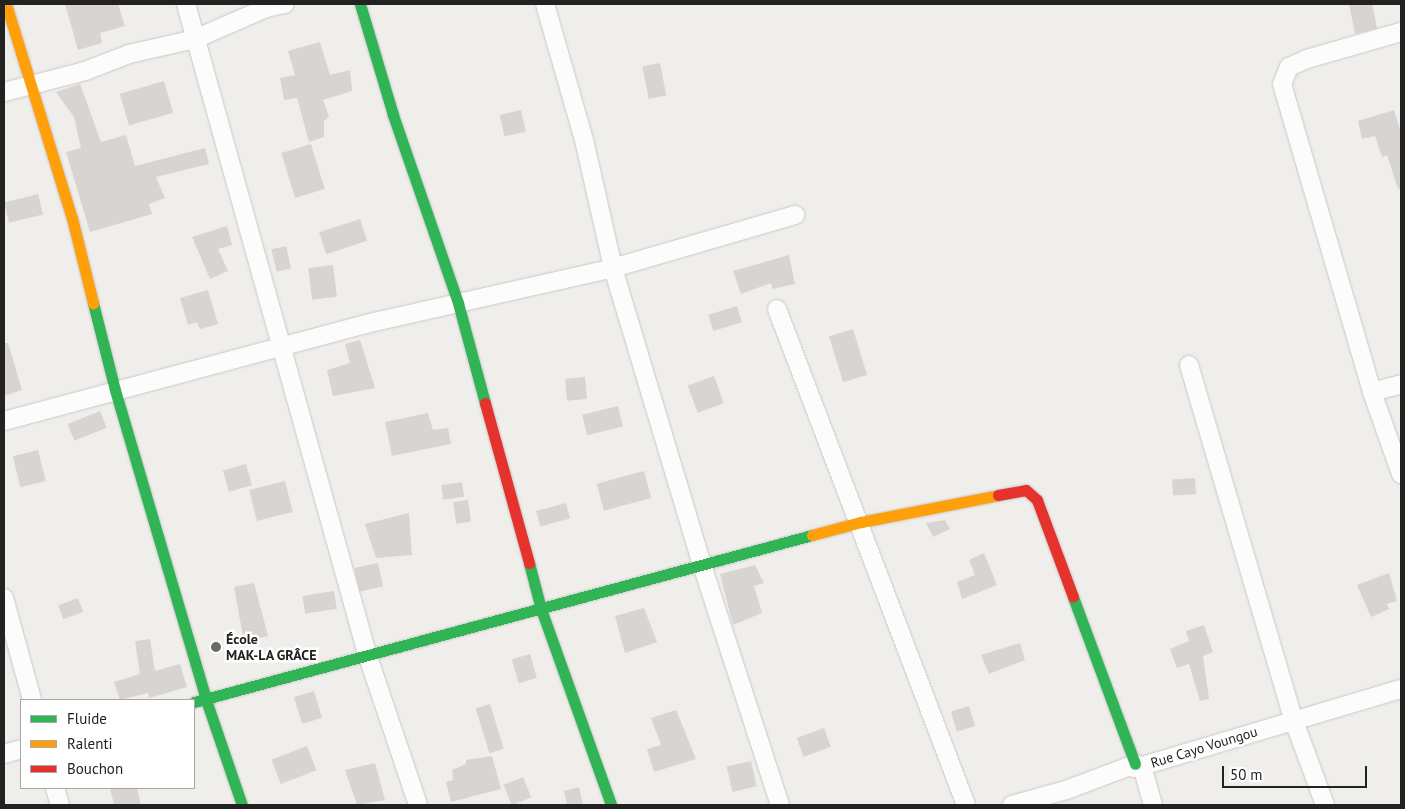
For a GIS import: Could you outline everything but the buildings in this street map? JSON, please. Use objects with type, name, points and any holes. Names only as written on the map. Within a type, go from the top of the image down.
[{"type":"street","points":[[6,4],[72,218],[115,390],[206,700],[242,805]]},
{"type":"street","points":[[186,4],[368,657],[418,805]]},
{"type":"street","points":[[4,92],[85,71],[129,54],[195,39],[266,8],[286,4]]},
{"type":"street","points":[[360,4],[393,115],[458,303],[541,609],[611,805]]},
{"type":"street","points":[[545,4],[584,140],[614,268],[702,565],[780,805]]},
{"type":"street","points":[[1401,32],[1307,59],[1289,67],[1282,84],[1372,392],[1401,474]]},
{"type":"street","points":[[4,421],[115,390],[458,303],[614,268],[795,216]]},
{"type":"street","points":[[777,309],[861,522],[966,805]]},
{"type":"street","points":[[1189,365],[1294,721],[1326,805]]},
{"type":"street","points":[[1372,392],[1401,384]]},
{"type":"street","points":[[195,702],[368,657],[861,522],[1026,490],[1037,500],[1153,805]]},
{"type":"street","points":[[4,598],[32,699]]},
{"type":"street","name":"Rue Cayo Voungou","points":[[1012,805],[1066,790],[1138,765],[1401,689]]},
{"type":"street","points":[[4,754],[20,748]]},
{"type":"street","points":[[55,789],[60,805]]},
{"type":"traffic: fast","points":[[360,4],[393,115],[458,303],[485,403]]},
{"type":"traffic: fast","points":[[93,303],[115,390],[206,700],[242,805]]},
{"type":"traffic: fast","points":[[195,702],[812,535]]},
{"type":"traffic: fast","points":[[529,563],[541,609],[611,805]]},
{"type":"traffic: fast","points":[[1073,597],[1135,764]]},
{"type":"traffic: slow","points":[[6,4],[72,218],[93,303]]},
{"type":"traffic: slow","points":[[812,535],[861,522],[998,495]]},
{"type":"traffic: jam","points":[[485,403],[529,563]]},
{"type":"traffic: jam","points":[[998,495],[1026,490],[1037,500],[1073,597]]},
{"type":"place","name":"École MAK-LA GRÂCE","points":[[216,647]]}]
